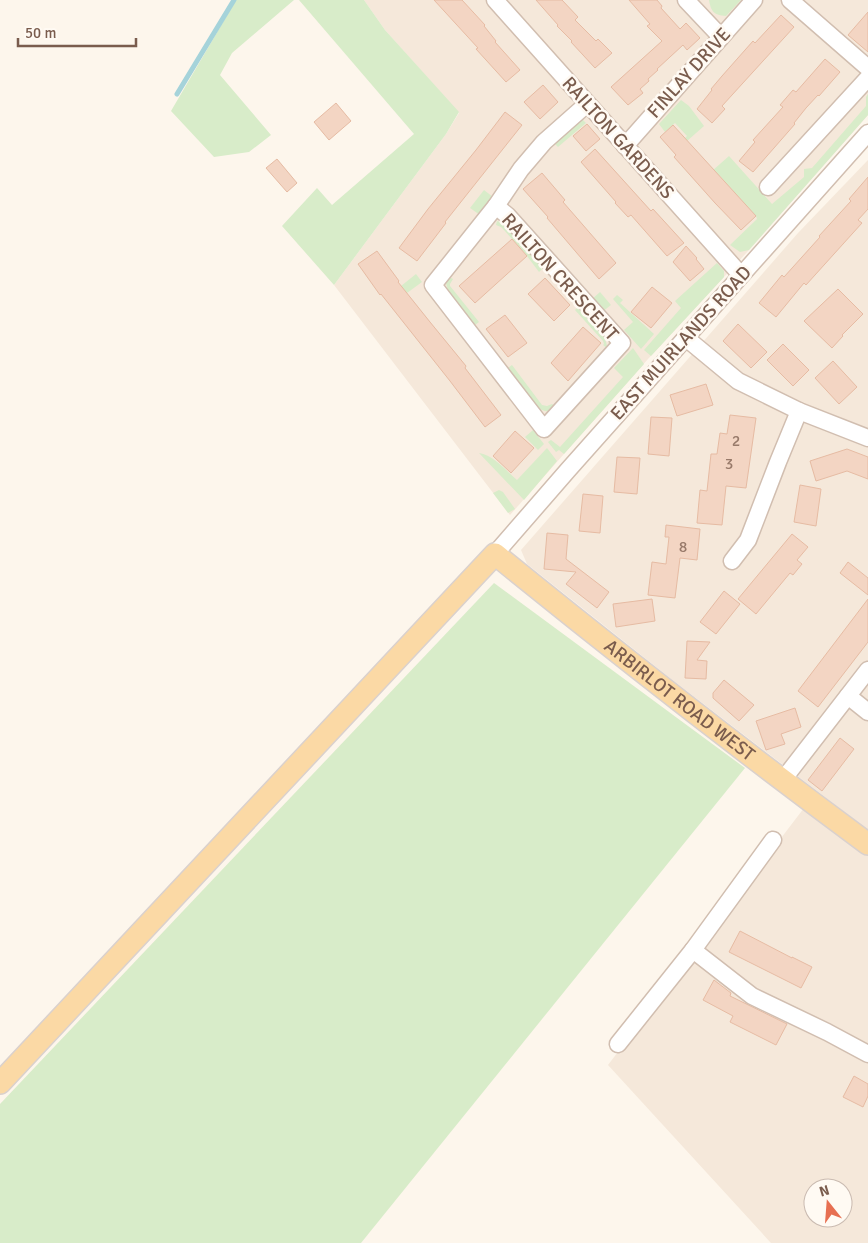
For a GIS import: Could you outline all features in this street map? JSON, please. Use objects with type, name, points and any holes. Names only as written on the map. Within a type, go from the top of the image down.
[{"type":"main road","name":"ARBIRLOT ROAD WEST","points":[[495,554],[782,781],[868,844]]},
{"type":"main road","points":[[0,1083],[495,554]]},
{"type":"street","name":"RAILTON GARDENS","points":[[495,0],[741,275]]},
{"type":"street","points":[[686,0],[721,37]]},
{"type":"street","name":"FINLAY DRIVE","points":[[624,146],[754,0]]},
{"type":"street","points":[[790,0],[868,68]]},
{"type":"street","points":[[768,187],[868,78]]},
{"type":"street","name":"RAILTON CRESCENT","points":[[496,206],[508,216],[622,343],[544,429],[433,285],[496,206],[521,169],[544,142],[588,104]]},
{"type":"street","name":"EAST MUIRLANDS ROAD","points":[[495,554],[868,134]]},
{"type":"street","points":[[686,338],[738,381],[800,411],[868,438]]},
{"type":"street","points":[[732,561],[748,540],[800,411]]},
{"type":"street","points":[[782,781],[868,670]]},
{"type":"street","points":[[848,696],[868,712]]},
{"type":"street","points":[[618,1044],[693,950],[773,840]]},
{"type":"street","points":[[693,950],[752,996],[868,1054]]},
{"type":"shaded area","points":[[364,0],[868,0],[868,115],[510,515],[334,285],[446,134],[459,113],[385,30]]},
{"type":"shaded area","points":[[868,160],[868,830],[675,682],[527,564],[521,550],[798,233]]},
{"type":"shaded area","points":[[804,808],[868,844],[868,1243],[771,1243],[608,1065]]},
{"type":"green space","points":[[236,0],[294,0],[232,53],[220,75],[271,135],[249,152],[214,157],[171,111]]},
{"type":"green space","points":[[299,0],[364,0],[385,30],[459,112],[446,134],[334,285],[282,226],[317,188],[332,205],[414,134]]},
{"type":"green space","points":[[709,0],[741,0],[726,16],[714,12]]},
{"type":"green space","points":[[868,94],[868,115],[749,250],[740,252],[730,245],[757,219],[720,176],[717,177],[712,171],[729,156],[772,204],[804,177],[804,169],[812,168],[866,106]]},
{"type":"green space","points":[[681,100],[689,106],[704,126],[687,141],[685,138],[687,136],[675,123],[665,132],[659,124]]},
{"type":"green space","points":[[582,119],[586,123],[558,147],[554,143]]},
{"type":"green space","points":[[484,190],[493,197],[480,215],[470,208]]},
{"type":"green space","points":[[497,221],[506,224],[544,267],[539,272],[504,230],[496,225]]},
{"type":"green space","points":[[717,263],[724,271],[724,277],[651,356],[644,350],[681,308],[675,301]]},
{"type":"green space","points":[[416,274],[422,282],[407,293],[401,286]]},
{"type":"green space","points":[[449,277],[453,279],[450,286],[479,322],[475,325],[448,291],[446,283]]},
{"type":"green space","points":[[600,292],[611,305],[602,312],[591,300]]},
{"type":"green space","points":[[617,295],[623,300],[620,303],[654,334],[641,349],[624,330],[633,322],[613,299]]},
{"type":"green space","points":[[578,307],[601,332],[607,348],[575,310]]},
{"type":"green space","points":[[633,348],[644,364],[564,454],[559,450],[556,452],[548,442],[551,440],[560,447],[623,377],[614,368]]},
{"type":"green space","points":[[512,365],[542,405],[552,404],[555,406],[551,410],[547,411],[538,408],[508,368]]},
{"type":"green space","points":[[533,430],[544,444],[538,450],[525,437]]},
{"type":"green space","points":[[547,448],[557,461],[524,500],[479,453],[495,460],[517,480]]},
{"type":"green space","points":[[499,490],[503,492],[515,509],[508,513],[493,493]]},
{"type":"green space","points":[[494,583],[745,768],[361,1243],[0,1243],[0,1104]]},
{"type":"building","points":[[434,0],[462,0],[485,25],[495,42],[520,70],[506,82]]},
{"type":"building","points":[[536,0],[562,0],[578,17],[575,20],[596,41],[598,39],[612,53],[595,68]]},
{"type":"building","points":[[629,0],[657,0],[662,6],[661,8],[680,29],[686,23],[700,38],[687,50],[683,45],[657,69],[648,79],[649,81],[640,89],[643,93],[628,105],[611,87],[662,41],[647,26],[650,24]]},
{"type":"building","points":[[868,12],[868,52],[848,35]]},
{"type":"building","points":[[781,15],[794,27],[722,106],[725,109],[712,123],[697,109],[711,89],[753,41],[755,43]]},
{"type":"building","points":[[825,59],[840,72],[806,108],[795,124],[753,172],[739,161],[755,142],[753,140],[783,107],[780,105],[793,90],[796,92]]},
{"type":"building","points":[[543,85],[558,102],[540,119],[524,102]]},
{"type":"building","points":[[336,103],[351,121],[329,140],[314,122]]},
{"type":"building","points":[[505,112],[522,125],[445,222],[417,261],[399,248]]},
{"type":"building","points":[[587,124],[600,139],[586,151],[573,136]]},
{"type":"building","points":[[673,125],[756,216],[741,230],[674,157],[676,155],[660,137]]},
{"type":"building","points":[[595,149],[651,211],[653,209],[684,243],[667,256],[631,215],[628,217],[581,162]]},
{"type":"building","points":[[277,159],[297,183],[287,192],[266,168]]},
{"type":"building","points":[[542,173],[565,200],[563,202],[616,263],[599,279],[523,189]]},
{"type":"building","points":[[868,177],[868,209],[858,220],[862,223],[806,285],[804,283],[776,317],[759,303],[782,275],[784,277],[820,237],[851,201],[849,199]]},
{"type":"building","points":[[512,239],[527,256],[475,303],[459,286]]},
{"type":"building","points":[[686,246],[704,269],[690,281],[673,262]]},
{"type":"building","points":[[377,251],[398,282],[466,366],[465,368],[501,415],[485,427],[380,295],[358,264]]},
{"type":"building","points":[[545,278],[570,305],[554,321],[528,294]]},
{"type":"building","points":[[652,287],[672,303],[651,328],[631,312]]},
{"type":"building","points":[[838,289],[863,314],[832,348],[804,321]]},
{"type":"building","points":[[505,315],[527,343],[508,357],[486,329]]},
{"type":"building","points":[[738,324],[767,352],[751,368],[723,341]]},
{"type":"building","points":[[583,327],[601,343],[568,381],[551,363]]},
{"type":"building","points":[[783,344],[809,370],[793,386],[767,360]]},
{"type":"building","points":[[833,361],[857,387],[839,404],[815,378]]},
{"type":"building","points":[[706,384],[713,405],[677,416],[670,395]]},
{"type":"building","points":[[730,415],[756,418],[746,488],[726,486],[722,525],[697,523],[700,490],[707,491],[711,454],[717,454],[720,433],[727,434]]},
{"type":"building","points":[[651,417],[672,418],[669,456],[648,454]]},
{"type":"building","points":[[515,431],[534,448],[511,473],[493,456]]},
{"type":"building","points":[[847,449],[868,457],[868,479],[847,471],[816,481],[810,461]]},
{"type":"building","points":[[617,457],[640,458],[637,494],[614,492]]},
{"type":"building","points":[[800,485],[821,489],[816,526],[794,522]]},
{"type":"building","points":[[583,494],[603,496],[600,533],[579,531]]},
{"type":"building","points":[[666,525],[700,529],[697,560],[680,558],[675,598],[648,595],[652,562],[666,564],[669,537],[665,537]]},
{"type":"building","points":[[547,533],[568,535],[566,559],[609,592],[597,608],[566,584],[576,572],[544,569]]},
{"type":"building","points":[[792,534],[808,547],[797,560],[802,564],[793,575],[790,573],[756,614],[738,599]]},
{"type":"building","points":[[848,562],[868,578],[868,595],[840,573]]},
{"type":"building","points":[[724,591],[740,604],[716,634],[700,622]]},
{"type":"building","points":[[652,599],[655,621],[616,627],[613,604]]},
{"type":"building","points":[[868,599],[868,642],[818,707],[798,691]]},
{"type":"building","points":[[687,641],[710,642],[697,660],[707,661],[706,679],[685,678]]},
{"type":"building","points":[[724,680],[754,705],[739,721],[713,698],[713,693]]},
{"type":"building","points":[[795,708],[801,727],[781,734],[785,744],[766,750],[756,721]]},
{"type":"building","points":[[840,738],[854,749],[822,791],[808,780]]},
{"type":"building","points":[[740,931],[812,967],[801,988],[729,952]]},
{"type":"building","points":[[714,980],[731,993],[730,996],[787,1024],[776,1045],[730,1022],[733,1016],[703,1000]]},
{"type":"building","points":[[854,1076],[868,1084],[868,1096],[863,1107],[843,1097]]},
{"type":"waterway","points":[[177,94],[234,0]]}]
